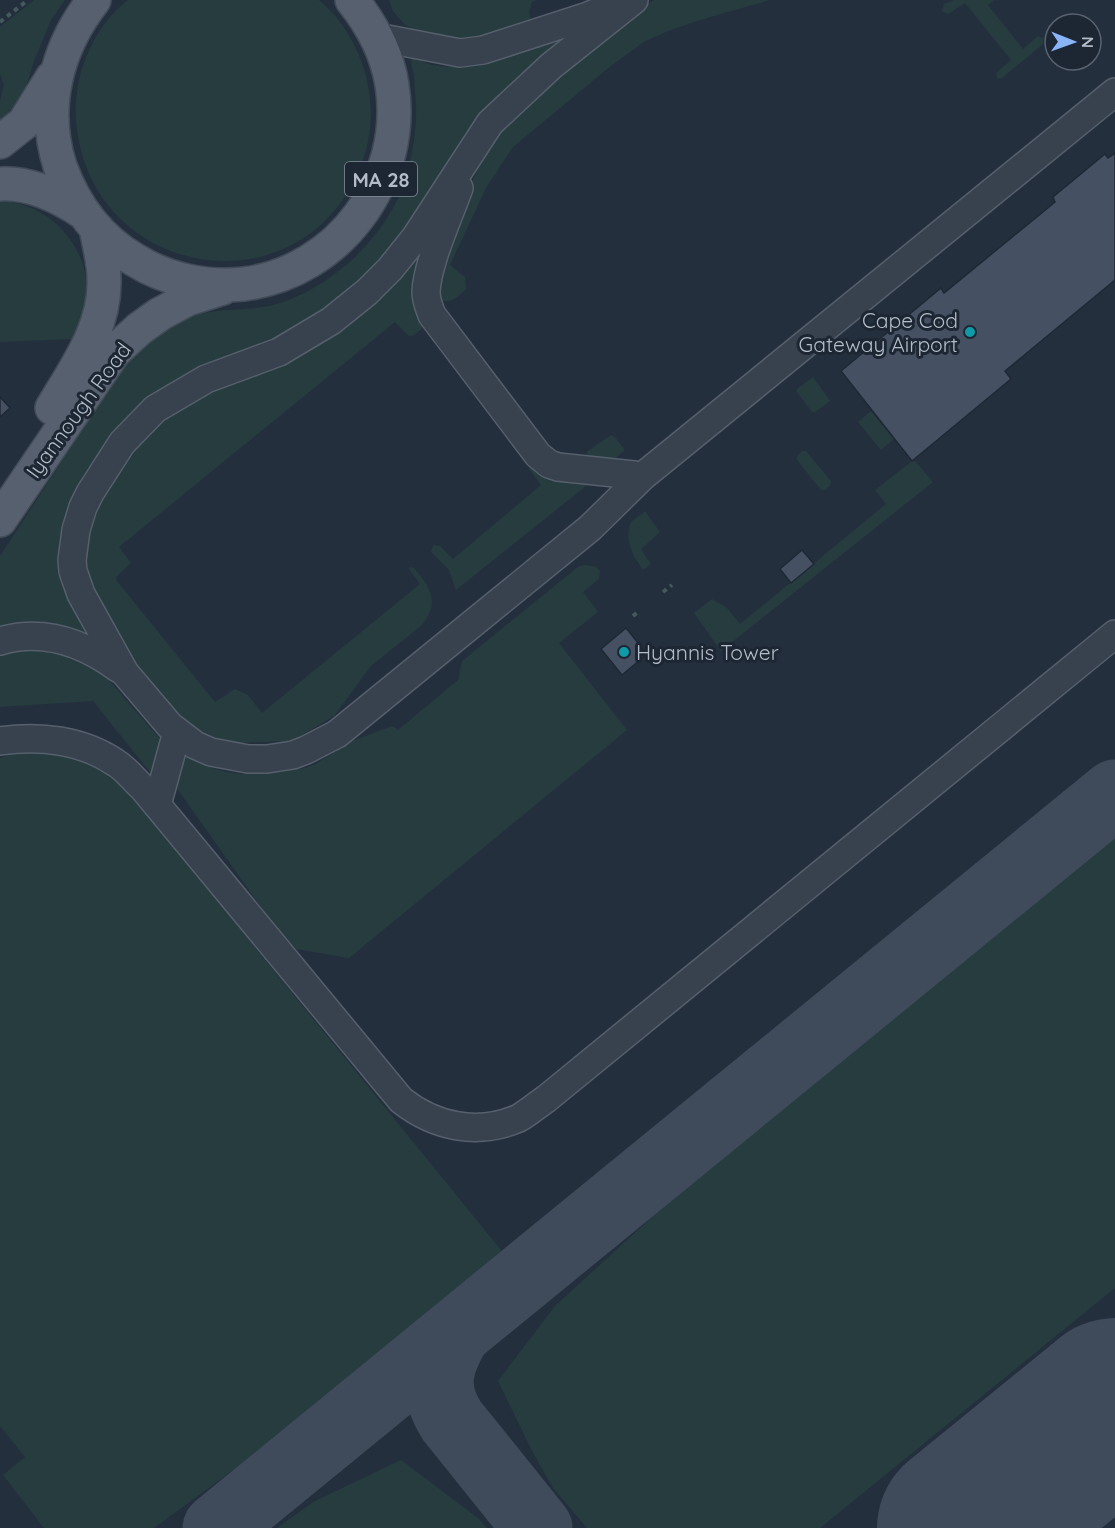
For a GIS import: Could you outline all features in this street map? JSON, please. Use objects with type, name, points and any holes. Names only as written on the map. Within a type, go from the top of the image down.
[{"type":"main road","points":[[0,142],[24,123],[33,111],[58,66],[73,31],[94,0]]},
{"type":"main road","name":"MA 28","points":[[234,285],[271,278],[289,272],[315,258],[338,241],[373,196],[388,160],[394,122],[392,84],[388,65],[363,13]]},
{"type":"main road","points":[[58,66],[52,104],[54,142],[65,180],[90,221]]},
{"type":"main road","points":[[0,184],[17,185],[63,200],[90,221],[124,254],[158,272],[195,283],[234,285]]},
{"type":"main road","name":"Iyannough Road","points":[[0,496],[96,329],[103,301],[104,279],[90,221]]},
{"type":"main road","name":"Iyannough Road","points":[[0,520],[114,352],[139,329],[160,314],[188,299],[234,285]]},
{"type":"street","points":[[363,13],[460,53],[483,50],[588,16],[628,0]]},
{"type":"street","points":[[634,0],[551,66],[490,123],[415,238],[390,269],[350,307],[279,352],[181,392],[155,409],[133,430],[107,463],[83,507],[76,530],[72,560],[73,571],[81,594],[125,673],[170,726],[195,745],[211,752],[248,759],[267,759],[306,750],[341,731],[590,528],[643,476],[1115,92]]},
{"type":"street","points":[[473,148],[430,272],[426,292],[427,304],[432,315],[538,455],[549,464],[558,467],[643,476]]},
{"type":"street","points":[[0,741],[24,737],[58,740],[88,748],[117,763],[143,788],[401,1100],[430,1120],[459,1127],[476,1127],[506,1123],[521,1117],[546,1099],[1115,634]]},
{"type":"street","points":[[0,641],[36,636],[66,640],[101,656],[125,673]]},
{"type":"street","points":[[157,805],[177,732]]},
{"type":"path","points":[[0,22],[28,0]]},
{"type":"path","points":[[663,592],[672,585]]},
{"type":"path","points":[[633,616],[639,611]]},
{"type":"green space","points":[[34,0],[65,0],[51,20],[34,61],[23,98],[18,106],[0,122],[0,101],[4,85],[0,73],[0,27]]},
{"type":"green space","points":[[128,0],[319,0],[339,20],[360,57],[368,84],[371,117],[365,155],[358,173],[329,217],[291,245],[247,259],[202,259],[158,245],[121,219],[92,180],[77,130],[76,112],[80,76],[93,42],[103,26]]},
{"type":"green space","points":[[389,0],[536,0],[532,2],[529,12],[531,21],[469,41],[420,33],[405,25],[393,11]]},
{"type":"green space","points":[[654,0],[770,0],[700,20],[644,42],[612,65],[513,147],[486,188],[450,265],[465,277],[466,289],[451,300],[439,300],[434,286],[462,204],[502,123],[623,20]]},
{"type":"green space","points":[[955,0],[995,0],[988,5],[1023,49],[1038,36],[1043,38],[1043,44],[1002,78],[997,78],[996,73],[1011,60],[965,3],[948,14],[942,11],[944,4]]},
{"type":"green space","points":[[571,34],[486,109],[467,130],[395,249],[314,322],[186,379],[63,528],[59,562],[88,633],[0,631],[0,556],[126,363],[154,338],[186,319],[210,312],[269,306],[292,299],[314,288],[356,256],[374,237],[389,216],[400,194],[410,163],[416,112],[411,58],[414,57],[438,66],[451,67],[488,59]]},
{"type":"green space","points":[[0,201],[36,210],[51,219],[75,246],[87,281],[87,300],[84,315],[73,339],[0,342]]},
{"type":"green space","points":[[423,239],[424,327],[409,336],[395,322],[119,547],[131,563],[116,577],[117,581],[215,702],[235,689],[248,695],[262,713],[420,584],[409,567],[414,568],[429,589],[432,602],[428,617],[422,625],[371,666],[334,716],[297,738],[287,741],[239,743],[214,737],[193,727],[166,701],[112,633],[80,562],[103,487],[155,424],[222,384]]},
{"type":"green space","points":[[813,377],[830,401],[815,412],[812,412],[797,392],[797,389]]},
{"type":"green space","points":[[871,411],[894,439],[881,450],[858,422]]},
{"type":"green space","points":[[611,435],[625,450],[610,463],[585,456],[588,451]]},
{"type":"green space","points":[[802,451],[806,451],[831,481],[830,486],[825,490],[821,490],[797,460],[797,456]]},
{"type":"green space","points":[[912,461],[916,462],[933,482],[721,651],[694,613],[712,599],[727,608],[740,624],[886,504],[875,490]]},
{"type":"green space","points":[[530,466],[591,482],[456,590],[449,570],[431,552],[433,545],[440,546],[453,559],[541,485],[529,469]]},
{"type":"green space","points":[[645,511],[660,532],[641,549],[651,564],[643,570],[633,553],[628,535],[631,522]]},
{"type":"green space","points":[[579,566],[596,567],[600,571],[599,579],[583,592],[598,612],[559,643],[627,730],[349,958],[290,948],[171,780],[183,755],[206,766],[242,774],[301,769],[314,765],[352,741],[392,726],[398,730],[458,680],[462,661]]},
{"type":"green space","points":[[40,645],[94,663],[160,739],[153,776],[93,701],[0,707],[0,652]]},
{"type":"green space","points":[[21,751],[70,757],[93,765],[104,771],[124,789],[501,1250],[499,1259],[276,1439],[154,1528],[44,1528],[3,1475],[25,1457],[0,1426],[0,758]]},
{"type":"green space","points":[[1115,835],[1115,1288],[820,1528],[587,1528],[553,1488],[498,1381],[555,1306],[720,1155]]},
{"type":"green space","points":[[401,1460],[478,1518],[487,1528],[277,1528],[313,1502]]},
{"type":"building","name":"Cape Cod Gateway Airport","points":[[1115,153],[1115,280],[1005,371],[1011,379],[912,461],[841,371],[941,288],[944,293],[1055,202],[1053,197],[1105,154],[1108,158]]},
{"type":"building","points":[[0,397],[10,408],[0,417]]},
{"type":"building","points":[[802,550],[814,564],[791,583],[780,569]]},
{"type":"building","name":"Hyannis Tower","points":[[626,628],[647,654],[622,675],[601,649]]},
{"type":"taxiway","points":[[217,1528],[1115,794]]},
{"type":"taxiway","points":[[457,1332],[445,1355],[440,1376],[439,1387],[445,1409],[452,1421],[538,1528]]},
{"type":"runway","points":[[964,1528],[1115,1405]]},
{"type":"place","name":"Cape Cod Gateway Airport","points":[[970,332]]},
{"type":"place","name":"Hyannis Tower","points":[[624,652]]}]
